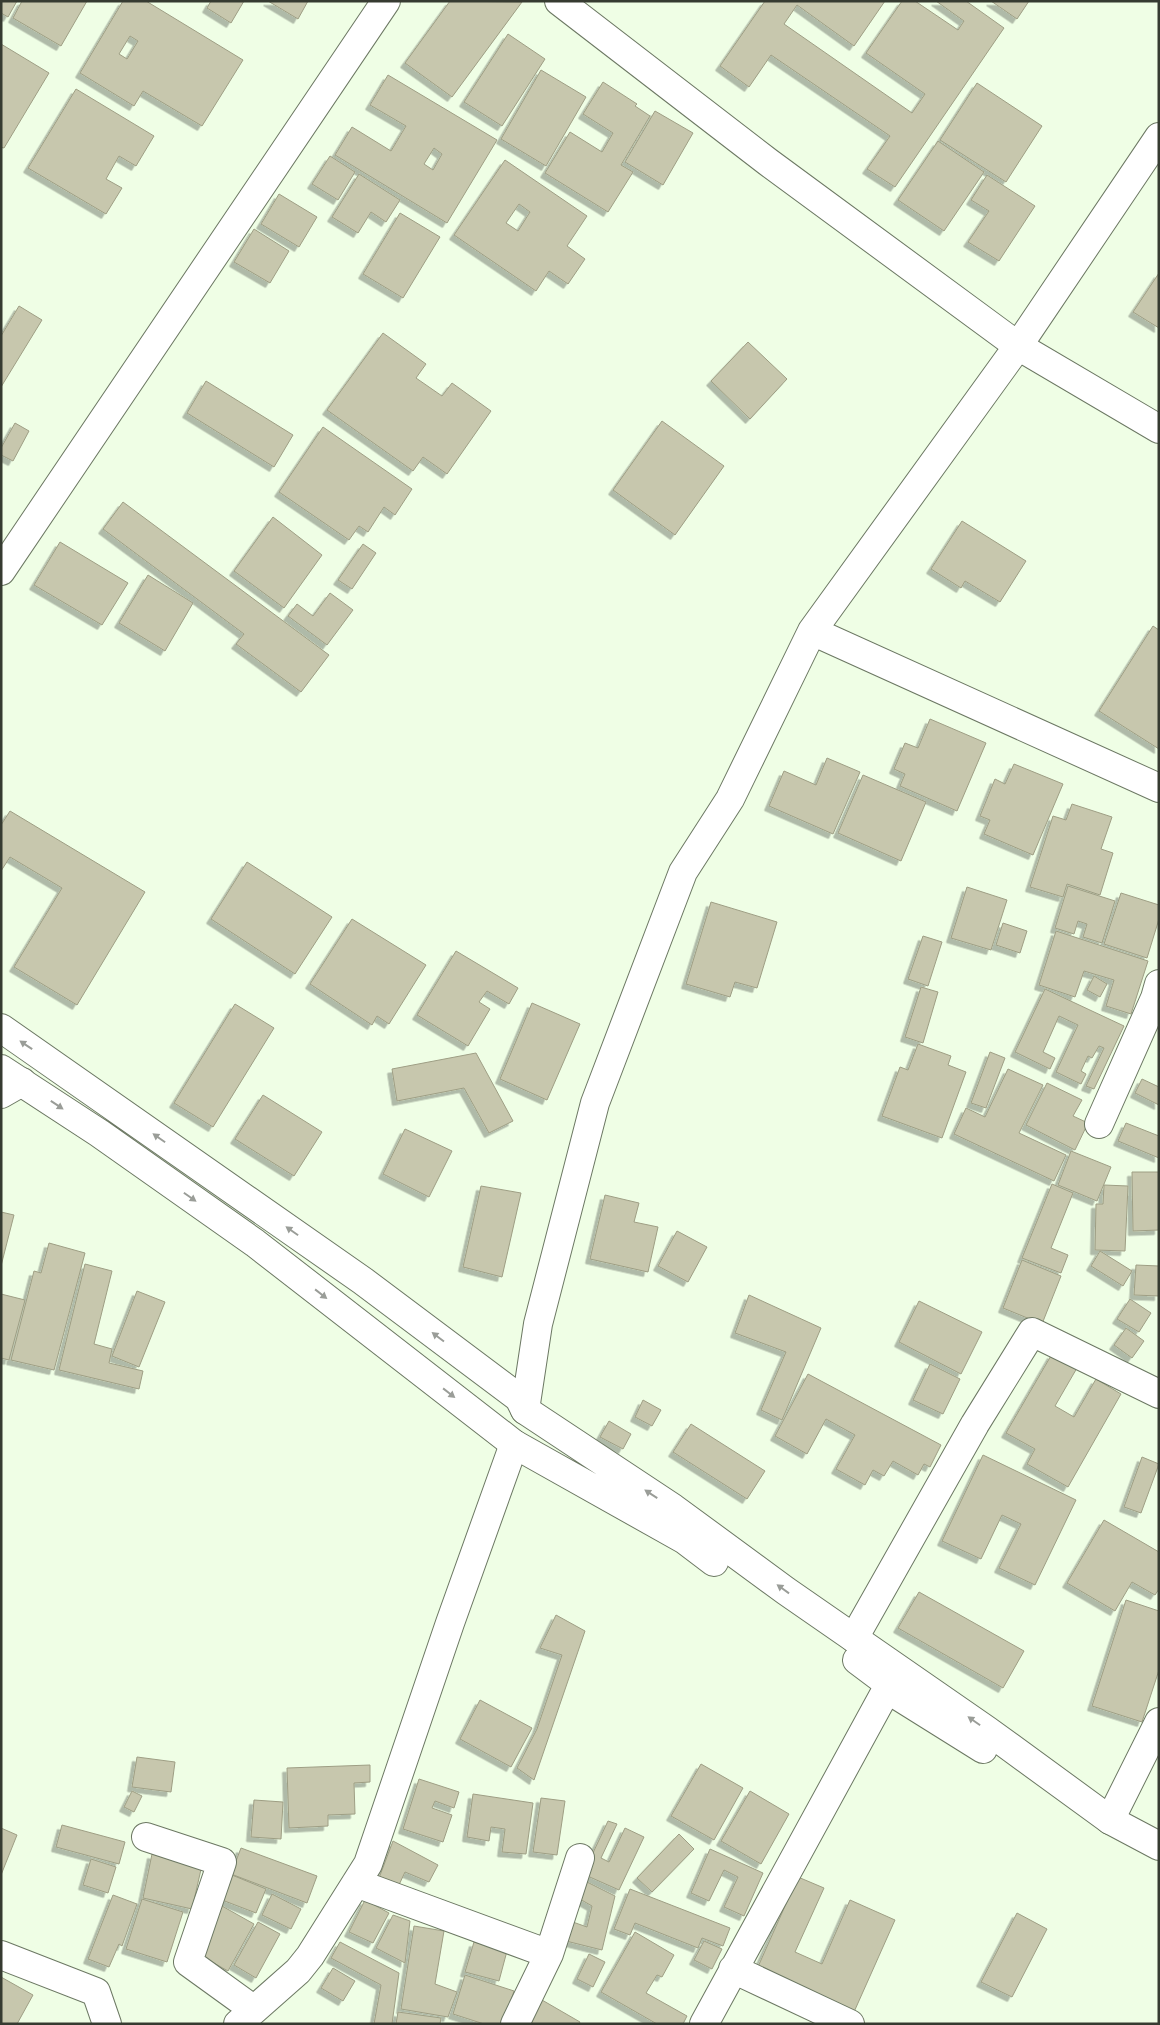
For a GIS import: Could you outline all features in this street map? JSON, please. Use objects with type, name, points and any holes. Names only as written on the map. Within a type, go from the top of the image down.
[{"type":"street","points":[[4,559],[386,1]]},
{"type":"street","points":[[559,1],[768,162],[1018,346],[1159,429]]},
{"type":"street","points":[[525,1410],[538,1324],[595,1103],[683,872],[730,799],[812,631],[1018,346],[1159,137]]},
{"type":"street","points":[[812,631],[1159,788]]},
{"type":"street","points":[[1099,1124],[1155,998],[1159,984]]},
{"type":"street","points":[[1,1028],[363,1281],[519,1398],[525,1410],[673,1508],[854,1638],[988,1731],[1110,1820],[1159,1846]]},
{"type":"street","points":[[8,1081],[99,1133],[255,1242],[514,1444],[684,1540],[885,1681],[887,1689],[704,2024]]},
{"type":"street","points":[[854,1638],[975,1424],[1032,1332],[1159,1394]]},
{"type":"street","points":[[146,1837],[222,1862],[188,1962],[245,2016],[298,1971],[310,1956],[368,1864],[450,1623],[514,1444]]},
{"type":"street","points":[[887,1689],[1159,1858]]},
{"type":"street","points":[[1110,1820],[1159,1722]]},
{"type":"street","points":[[515,2024],[548,1954],[580,1858]]},
{"type":"street","points":[[356,1883],[548,1954]]},
{"type":"street","points":[[1,1956],[96,1992],[107,2024]]},
{"type":"street","points":[[734,1969],[850,2024]]},
{"type":"building","points":[[1,1],[17,1],[8,17],[1,13]]},
{"type":"building","points":[[22,1],[87,1],[61,46],[13,18]]},
{"type":"building","points":[[123,1],[146,1],[243,60],[202,126],[143,91],[134,106],[80,73]],"holes":[[[130,36],[138,41],[127,59],[119,54]]]},
{"type":"building","points":[[211,1],[244,1],[231,23],[207,8]]},
{"type":"building","points":[[268,1],[308,1],[298,19]]},
{"type":"building","points":[[450,1],[522,2],[452,97],[405,63]]},
{"type":"building","points":[[765,1],[885,1],[854,46],[797,5],[784,24],[912,113],[925,94],[866,53],[902,1],[915,1],[958,30],[964,21],[936,1],[966,1],[1004,28],[895,187],[867,169],[890,136],[771,55],[749,87],[720,66]]},
{"type":"building","points":[[991,1],[1029,1],[1017,19]]},
{"type":"building","points":[[508,34],[545,59],[502,126],[464,102]]},
{"type":"building","points":[[1,44],[49,73],[4,148],[1,147]]},
{"type":"building","points":[[541,70],[586,97],[546,166],[501,139]]},
{"type":"building","points":[[388,75],[497,140],[447,223],[335,155],[352,127],[391,151],[406,126],[370,105]],"holes":[[[434,148],[442,154],[433,170],[424,164]]]},
{"type":"building","points":[[603,82],[637,104],[635,106],[650,116],[621,165],[633,172],[608,212],[545,173],[570,132],[602,152],[613,133],[583,114]]},
{"type":"building","points":[[977,83],[1042,126],[1006,182],[940,140]]},
{"type":"building","points":[[76,89],[154,136],[136,166],[119,156],[106,179],[122,188],[106,214],[28,168]]},
{"type":"building","points":[[655,111],[693,133],[663,185],[625,162]]},
{"type":"building","points":[[938,141],[984,172],[944,231],[898,200]]},
{"type":"building","points":[[330,156],[355,172],[338,200],[312,184]]},
{"type":"building","points":[[505,160],[587,216],[567,246],[585,259],[568,284],[549,271],[536,291],[454,235]],"holes":[[[519,204],[530,212],[518,231],[506,223]]]},
{"type":"building","points":[[359,174],[400,200],[386,222],[371,212],[358,233],[332,217]]},
{"type":"building","points":[[987,175],[1035,206],[999,261],[968,242],[989,211],[971,200]]},
{"type":"building","points":[[279,194],[317,217],[299,247],[261,224]]},
{"type":"building","points":[[400,213],[440,237],[403,298],[363,274]]},
{"type":"building","points":[[254,229],[289,251],[270,283],[234,262]]},
{"type":"building","points":[[1159,273],[1159,328],[1133,312]]},
{"type":"building","points":[[19,306],[42,320],[1,387],[1,336]]},
{"type":"building","points":[[383,333],[426,364],[416,378],[442,396],[452,383],[491,411],[447,474],[423,457],[413,471],[327,410]]},
{"type":"building","points":[[748,342],[787,379],[750,419],[711,381]]},
{"type":"building","points":[[206,381],[293,435],[274,467],[187,413]]},
{"type":"building","points":[[662,421],[724,466],[675,535],[613,490]]},
{"type":"building","points":[[15,423],[29,431],[13,461],[1,455],[1,448]]},
{"type":"building","points":[[323,427],[412,489],[395,515],[384,507],[368,532],[359,526],[349,540],[279,492]]},
{"type":"building","points":[[123,502],[329,655],[301,692],[236,644],[244,634],[103,529]]},
{"type":"building","points":[[273,517],[322,555],[284,608],[234,571]]},
{"type":"building","points":[[962,521],[1026,561],[1000,602],[965,581],[961,588],[931,569]]},
{"type":"building","points":[[60,542],[128,583],[102,625],[34,585]]},
{"type":"building","points":[[363,544],[376,553],[352,589],[338,580]]},
{"type":"building","points":[[148,575],[193,603],[165,651],[119,623]]},
{"type":"building","points":[[330,593],[353,610],[327,645],[288,616],[297,604],[313,616]]},
{"type":"building","points":[[1153,626],[1159,630],[1159,749],[1099,711]]},
{"type":"building","points":[[930,719],[986,743],[957,811],[900,786],[905,774],[894,769],[905,743],[918,748]]},
{"type":"building","points":[[827,758],[860,772],[833,834],[769,806],[784,771],[816,785]]},
{"type":"building","points":[[1014,764],[1063,784],[1033,855],[984,834],[990,820],[980,816],[995,779],[1005,784]]},
{"type":"building","points":[[863,775],[926,802],[901,861],[838,833]]},
{"type":"building","points":[[1072,804],[1112,817],[1101,849],[1113,853],[1100,895],[1067,884],[1063,897],[1030,887],[1053,816],[1066,820]]},
{"type":"building","points":[[10,811],[145,892],[77,1005],[14,967],[62,888],[10,857],[1,871],[1,825]]},
{"type":"building","points":[[247,862],[332,917],[295,974],[211,919]]},
{"type":"building","points":[[1068,886],[1115,901],[1102,943],[1083,937],[1087,924],[1078,921],[1074,934],[1055,928]]},
{"type":"building","points":[[967,887],[1007,900],[991,950],[951,938]]},
{"type":"building","points":[[1121,893],[1159,905],[1159,919],[1147,958],[1104,944]]},
{"type":"building","points":[[711,902],[777,922],[757,988],[735,982],[730,997],[686,984]]},
{"type":"building","points":[[352,919],[426,965],[389,1024],[377,1016],[372,1025],[310,984]]},
{"type":"building","points":[[1003,923],[1027,931],[1020,953],[996,945]]},
{"type":"building","points":[[1056,931],[1148,961],[1131,1014],[1106,1006],[1114,980],[1084,971],[1075,997],[1039,985]]},
{"type":"building","points":[[923,936],[942,942],[928,986],[908,979]]},
{"type":"building","points":[[456,951],[518,988],[509,1004],[487,991],[479,1002],[490,1009],[468,1046],[417,1015]]},
{"type":"building","points":[[1094,976],[1107,984],[1100,997],[1087,990]]},
{"type":"building","points":[[921,987],[938,992],[923,1043],[905,1037]]},
{"type":"building","points":[[1045,989],[1124,1026],[1094,1089],[1086,1086],[1104,1048],[1099,1046],[1092,1058],[1088,1056],[1081,1071],[1086,1074],[1081,1084],[1056,1072],[1078,1025],[1059,1016],[1043,1052],[1055,1058],[1050,1069],[1015,1052]]},
{"type":"building","points":[[532,1003],[580,1024],[547,1100],[500,1079]]},
{"type":"building","points":[[235,1004],[274,1028],[213,1127],[174,1103]]},
{"type":"building","points":[[918,1044],[951,1056],[948,1065],[966,1072],[942,1138],[882,1116],[900,1067],[908,1070]]},
{"type":"building","points":[[990,1052],[1005,1058],[986,1108],[971,1103]]},
{"type":"building","points":[[476,1053],[513,1121],[489,1133],[464,1088],[397,1101],[392,1069]]},
{"type":"building","points":[[1008,1069],[1043,1085],[1019,1133],[1066,1155],[1054,1181],[954,1134],[966,1108],[985,1117]]},
{"type":"building","points":[[1142,1079],[1159,1087],[1159,1105],[1135,1093]]},
{"type":"building","points":[[1047,1083],[1082,1100],[1073,1116],[1088,1123],[1075,1150],[1026,1125]]},
{"type":"building","points":[[263,1095],[322,1132],[294,1176],[235,1139]]},
{"type":"building","points":[[1126,1123],[1159,1136],[1159,1158],[1118,1141]]},
{"type":"building","points":[[405,1129],[452,1151],[429,1197],[383,1174]]},
{"type":"building","points":[[1071,1151],[1111,1167],[1097,1201],[1058,1185]]},
{"type":"building","points":[[1132,1172],[1159,1172],[1159,1230],[1133,1231]]},
{"type":"building","points":[[1052,1184],[1073,1193],[1051,1248],[1068,1255],[1061,1273],[1022,1258]]},
{"type":"building","points":[[1104,1185],[1128,1186],[1125,1251],[1095,1250],[1096,1204],[1103,1204]]},
{"type":"building","points":[[481,1186],[521,1193],[502,1277],[463,1267]]},
{"type":"building","points":[[605,1195],[639,1203],[634,1222],[658,1227],[648,1272],[590,1259]]},
{"type":"building","points":[[1,1212],[14,1215],[1,1266]]},
{"type":"building","points":[[677,1231],[707,1247],[688,1282],[658,1266]]},
{"type":"building","points":[[49,1243],[85,1253],[54,1370],[11,1360],[34,1271],[41,1273]]},
{"type":"building","points":[[1100,1251],[1132,1271],[1123,1286],[1091,1266]]},
{"type":"building","points":[[1022,1260],[1061,1276],[1042,1324],[1003,1308]]},
{"type":"building","points":[[85,1264],[112,1271],[94,1344],[112,1349],[109,1363],[143,1371],[139,1389],[59,1370]]},
{"type":"building","points":[[1136,1265],[1159,1266],[1159,1296],[1134,1295]]},
{"type":"building","points":[[137,1291],[165,1302],[139,1367],[112,1356]]},
{"type":"building","points":[[1,1294],[25,1300],[9,1360],[1,1358]]},
{"type":"building","points":[[749,1295],[821,1328],[782,1420],[761,1410],[786,1352],[735,1333]]},
{"type":"building","points":[[1130,1299],[1151,1313],[1139,1332],[1117,1319]]},
{"type":"building","points":[[919,1301],[982,1332],[961,1374],[899,1342]]},
{"type":"building","points":[[1126,1328],[1144,1341],[1132,1358],[1114,1345]]},
{"type":"building","points":[[1052,1354],[1077,1368],[1055,1406],[1074,1417],[1096,1379],[1121,1394],[1068,1487],[1027,1464],[1035,1449],[1006,1433]]},
{"type":"building","points":[[930,1364],[960,1379],[943,1414],[913,1400]]},
{"type":"building","points":[[808,1374],[941,1445],[930,1467],[924,1464],[918,1475],[893,1461],[884,1476],[873,1470],[865,1485],[836,1469],[855,1435],[826,1419],[807,1454],[775,1436]]},
{"type":"building","points":[[643,1400],[661,1410],[652,1426],[635,1417]]},
{"type":"building","points":[[609,1421],[631,1434],[623,1449],[600,1437]]},
{"type":"building","points":[[691,1424],[765,1471],[747,1499],[673,1452]]},
{"type":"building","points":[[983,1455],[1076,1500],[1035,1585],[999,1568],[1021,1524],[1002,1515],[981,1559],[942,1541]]},
{"type":"building","points":[[1142,1457],[1159,1464],[1141,1513],[1124,1507]]},
{"type":"building","points":[[1104,1520],[1159,1552],[1159,1589],[1155,1595],[1132,1582],[1115,1611],[1067,1583]]},
{"type":"building","points":[[919,1592],[1024,1651],[1003,1688],[898,1628]]},
{"type":"building","points":[[1126,1600],[1159,1611],[1159,1670],[1142,1722],[1092,1706]]},
{"type":"building","points":[[556,1615],[585,1631],[534,1780],[517,1768],[537,1729],[562,1655],[540,1648]]},
{"type":"building","points":[[480,1700],[532,1728],[511,1767],[460,1739]]},
{"type":"building","points":[[137,1757],[175,1762],[171,1792],[132,1787]]},
{"type":"building","points":[[701,1764],[743,1788],[714,1840],[671,1816]]},
{"type":"building","points":[[370,1765],[370,1782],[354,1783],[355,1814],[328,1815],[328,1826],[289,1828],[287,1768]]},
{"type":"building","points":[[419,1779],[459,1792],[454,1808],[435,1801],[432,1808],[452,1815],[443,1842],[403,1829]]},
{"type":"building","points":[[132,1791],[142,1796],[134,1812],[124,1807]]},
{"type":"building","points":[[750,1791],[789,1814],[761,1864],[721,1841]]},
{"type":"building","points":[[473,1794],[533,1803],[526,1854],[502,1852],[505,1829],[491,1827],[489,1841],[467,1837]]},
{"type":"building","points":[[541,1798],[565,1801],[557,1855],[533,1852]]},
{"type":"building","points":[[254,1800],[283,1802],[281,1839],[251,1837]]},
{"type":"building","points":[[608,1821],[617,1824],[601,1858],[609,1862],[625,1828],[644,1837],[619,1890],[583,1874]]},
{"type":"building","points":[[62,1825],[125,1842],[119,1864],[56,1847]]},
{"type":"building","points":[[1,1828],[17,1835],[1,1875]]},
{"type":"building","points":[[679,1834],[694,1849],[652,1892],[637,1878]]},
{"type":"building","points":[[393,1841],[438,1865],[429,1882],[405,1872],[398,1887],[379,1878]]},
{"type":"building","points":[[241,1848],[317,1876],[307,1903],[231,1874]]},
{"type":"building","points":[[710,1849],[763,1873],[744,1916],[724,1907],[738,1877],[724,1870],[709,1901],[691,1893]]},
{"type":"building","points":[[152,1854],[202,1865],[192,1909],[143,1898]]},
{"type":"building","points":[[91,1859],[116,1867],[108,1893],[83,1885]]},
{"type":"building","points":[[232,1875],[266,1889],[256,1913],[222,1900]]},
{"type":"building","points":[[798,1877],[824,1888],[795,1952],[822,1964],[850,1900],[895,1920],[854,2012],[757,1969]]},
{"type":"building","points":[[583,1880],[615,1896],[602,1950],[566,1941],[570,1921],[587,1927],[592,1906],[578,1898]]},
{"type":"building","points":[[630,1889],[730,1928],[723,1946],[702,1938],[698,1948],[635,1923],[630,1935],[614,1929]]},
{"type":"building","points":[[272,1894],[301,1909],[291,1929],[262,1915]]},
{"type":"building","points":[[113,1895],[137,1904],[122,1946],[119,1944],[109,1967],[88,1959]]},
{"type":"building","points":[[142,1899],[183,1912],[167,1962],[126,1949]]},
{"type":"building","points":[[365,1900],[389,1913],[373,1943],[349,1932]]},
{"type":"building","points":[[222,1906],[254,1924],[228,1971],[196,1953]]},
{"type":"building","points":[[1017,1913],[1047,1929],[1012,1997],[981,1982]]},
{"type":"building","points":[[393,1915],[410,1921],[405,1963],[376,1948]]},
{"type":"building","points":[[258,1922],[280,1934],[256,1978],[234,1965]]},
{"type":"building","points":[[414,1926],[444,1931],[435,1984],[457,1992],[448,2017],[401,2009]]},
{"type":"building","points":[[635,1932],[674,1955],[662,1977],[657,1975],[646,1993],[687,2016],[683,2024],[657,2024],[601,1992]]},
{"type":"building","points":[[704,1941],[722,1949],[712,1969],[694,1960]]},
{"type":"building","points":[[340,1942],[399,1973],[392,2024],[374,2024],[381,1985],[331,1958]]},
{"type":"building","points":[[474,1942],[507,1951],[499,1981],[465,1972]]},
{"type":"building","points":[[589,1954],[605,1962],[593,1987],[577,1979]]},
{"type":"building","points":[[333,1968],[355,1981],[343,2001],[321,1988]]},
{"type":"building","points":[[465,1975],[514,1991],[503,2024],[484,2024],[453,2014]]},
{"type":"building","points":[[1,1977],[33,1995],[17,2024],[1,2024]]},
{"type":"building","points":[[542,2000],[580,2022],[579,2024],[529,2024]]},
{"type":"building","points":[[398,2012],[441,2018],[440,2024],[396,2024]]}]
